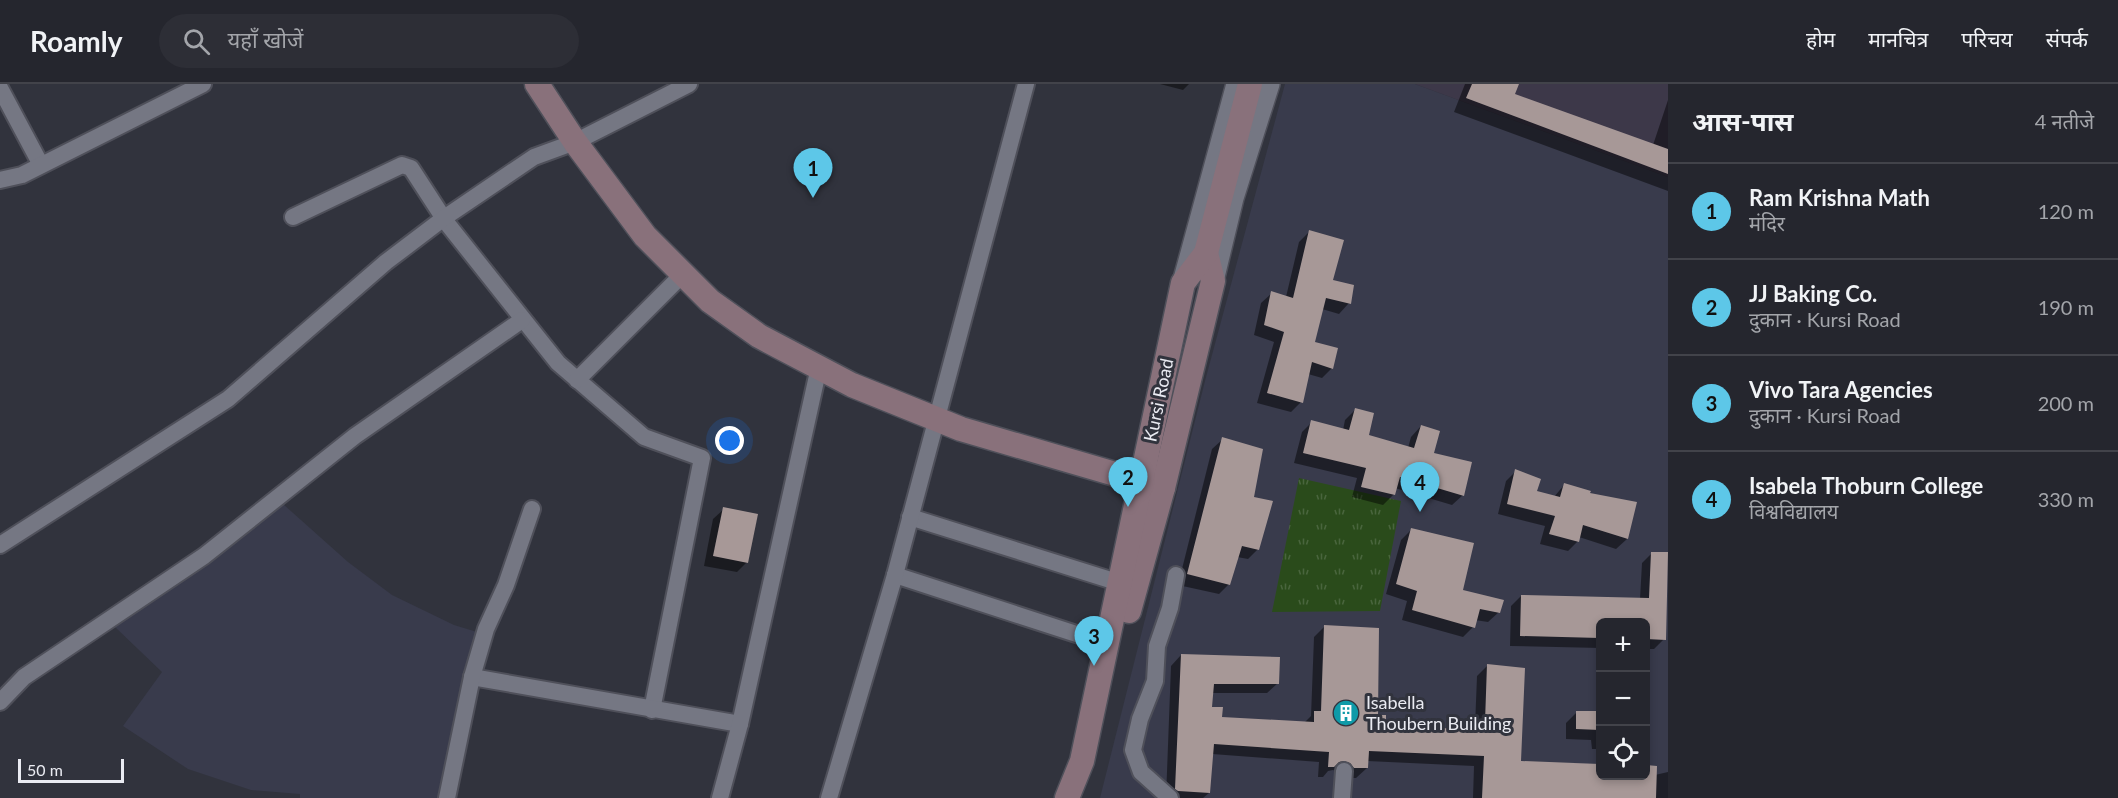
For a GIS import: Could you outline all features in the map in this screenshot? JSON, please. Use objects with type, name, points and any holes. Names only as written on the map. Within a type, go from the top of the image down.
[{"type":"main road","points":[[537,84],[575,142],[645,236],[710,301],[759,336],[852,385],[961,429],[1153,485]]},
{"type":"main road","name":"Kursi Road","points":[[1077,798],[1153,485],[1183,283],[1206,253],[1250,84]]},
{"type":"main road","name":"Kursi Road","points":[[1067,798],[1082,761],[1120,583],[1153,485],[1213,281],[1206,253]]},
{"type":"street","points":[[0,180],[22,175],[203,84]]},
{"type":"street","points":[[0,545],[228,399],[386,262],[444,218],[534,157],[575,142],[689,84]]},
{"type":"street","points":[[829,798],[895,575],[1026,84]]},
{"type":"street","points":[[1183,283],[1237,84]]},
{"type":"street","points":[[1213,281],[1233,198],[1269,84]]},
{"type":"street","points":[[0,88],[41,165]]},
{"type":"street","points":[[293,217],[402,165],[411,168],[444,218],[558,363],[644,437],[702,458],[652,710]]},
{"type":"street","points":[[577,380],[683,274]]},
{"type":"street","points":[[0,702],[24,677],[204,556],[355,436],[522,320]]},
{"type":"street","points":[[720,798],[740,724],[819,368]]},
{"type":"street","points":[[447,798],[472,676],[486,629],[506,585],[532,509]]},
{"type":"street","points":[[910,517],[1120,583]]},
{"type":"street","points":[[895,575],[1107,644]]},
{"type":"street","points":[[1170,798],[1141,772],[1133,750],[1140,719],[1155,681],[1157,646],[1170,608],[1176,575]]},
{"type":"street","points":[[472,676],[740,724]]},
{"type":"street","points":[[1342,798],[1344,771]]},
{"type":"shaded area","points":[[1285,84],[1415,84],[1668,177],[1668,798],[1100,798],[1205,381]]},
{"type":"shaded area","points":[[1415,84],[1668,84],[1668,177]]},
{"type":"shaded area","points":[[283,504],[348,562],[392,595],[454,625],[477,632],[442,798],[300,798],[300,794],[251,790],[188,769],[123,726],[162,672],[115,627]]},
{"type":"green space","points":[[1299,478],[1401,501],[1380,611],[1272,612]]},
{"type":"building","points":[[1472,84],[1519,84],[1515,94],[1668,149],[1668,174],[1466,98]]},
{"type":"building","points":[[1309,230],[1344,240],[1333,280],[1354,285],[1351,304],[1326,298],[1315,342],[1338,348],[1333,369],[1312,362],[1303,403],[1267,393],[1284,332],[1264,325],[1271,291],[1293,298]]},
{"type":"building","points":[[1355,408],[1374,413],[1369,435],[1414,448],[1421,425],[1440,431],[1434,453],[1472,462],[1464,496],[1400,477],[1395,495],[1361,487],[1366,468],[1303,453],[1311,420],[1349,430]]},
{"type":"building","points":[[1222,437],[1263,449],[1254,497],[1273,501],[1259,550],[1242,546],[1230,585],[1187,574]]},
{"type":"building","points":[[1515,469],[1541,479],[1537,491],[1560,497],[1564,483],[1591,491],[1590,493],[1637,502],[1628,539],[1583,525],[1579,542],[1549,534],[1555,516],[1507,504]]},
{"type":"building","points":[[723,507],[758,514],[748,563],[713,556]]},
{"type":"building","points":[[1411,528],[1474,543],[1463,590],[1504,600],[1500,613],[1480,609],[1475,628],[1412,610],[1417,591],[1396,584]]},
{"type":"building","points":[[1651,552],[1668,552],[1666,640],[1650,639],[1650,618],[1596,618],[1596,638],[1520,636],[1521,595],[1649,598]]},
{"type":"building","name":"Isabella Thoubern Building","points":[[1324,625],[1379,628],[1378,715],[1386,715],[1386,725],[1478,730],[1478,722],[1485,722],[1487,664],[1525,668],[1521,761],[1596,764],[1596,780],[1650,780],[1650,765],[1657,766],[1656,798],[1482,798],[1484,756],[1369,751],[1368,768],[1354,768],[1350,763],[1344,761],[1334,767],[1328,767],[1329,752],[1214,744],[1210,793],[1175,789],[1181,654],[1280,657],[1279,684],[1214,684],[1212,707],[1223,707],[1222,717],[1314,722],[1314,711],[1321,711]]},
{"type":"building","points":[[1576,711],[1596,711],[1596,730],[1576,729]]},
{"type":"place","name":"Ram Krishna Math","points":[[813,198]]},
{"type":"place","name":"JJ Baking Co.","points":[[1128,507]]},
{"type":"place","name":"Isabela Thoburn College","points":[[1420,512]]},
{"type":"place","name":"Vivo Tara Agencies","points":[[1094,666]]},
{"type":"place","name":"Isabella Thoubern Building","points":[[1346,713]]}]
